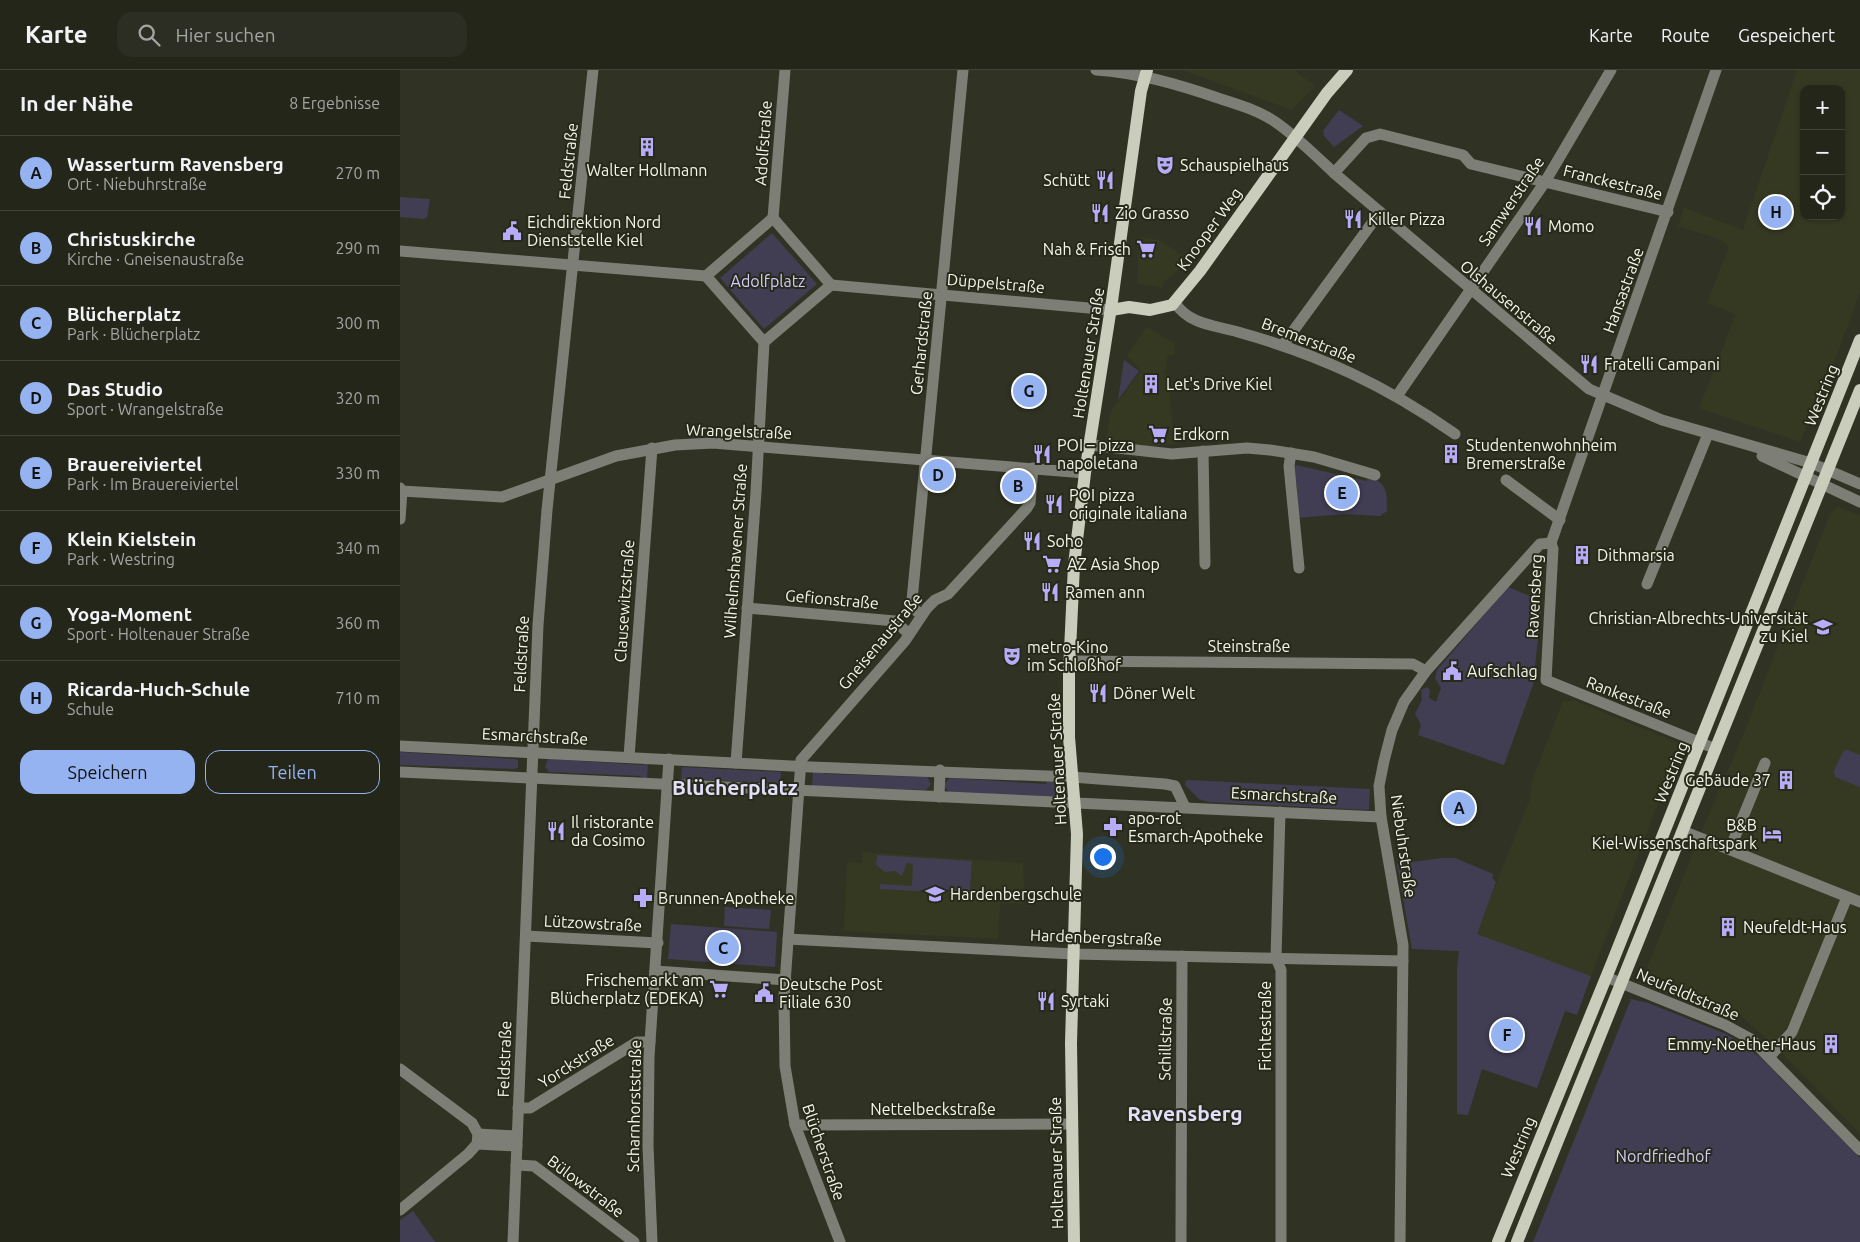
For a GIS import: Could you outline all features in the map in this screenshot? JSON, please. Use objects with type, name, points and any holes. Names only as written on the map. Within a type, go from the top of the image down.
[{"type":"main road","name":"Knooper Weg","points":[[1166,306],[1200,271],[1295,136],[1347,70]]},
{"type":"main road","name":"Holtenauer Straße","points":[[1074,1242],[1071,1124],[1073,954],[1077,844],[1076,802],[1069,737],[1074,565],[1085,472],[1146,73]]},
{"type":"main road","name":"Düppelstraße","points":[[1111,305],[1129,307],[1166,306]]},
{"type":"main road","name":"Westring","points":[[1498,1242],[1606,977],[1860,340]]},
{"type":"main road","name":"Westring","points":[[1517,1242],[1860,390]]},
{"type":"street","name":"Feldstraße","points":[[513,1242],[538,626],[550,480],[593,70]]},
{"type":"street","name":"Adolfstraße","points":[[773,218],[785,70]]},
{"type":"street","name":"Gerhardstraße","points":[[922,615],[914,609],[912,600],[963,70]]},
{"type":"street","name":"Olshausenstraße","points":[[1096,70],[1146,73],[1257,112],[1295,136],[1334,173],[1470,290],[1572,376],[1603,396],[1662,420],[1811,464],[1860,484]]},
{"type":"street","name":"Samwerstraße","points":[[1397,396],[1545,182],[1611,70]]},
{"type":"street","name":"Hansastraße","points":[[1560,520],[1716,70]]},
{"type":"street","name":"Franckestraße","points":[[1334,173],[1366,138],[1380,134],[1463,155],[1471,164],[1668,212]]},
{"type":"street","points":[[1283,345],[1380,212]]},
{"type":"street","points":[[400,251],[706,276],[764,342],[831,285],[773,218],[706,276]]},
{"type":"street","name":"Düppelstraße","points":[[831,285],[942,295],[1111,305]]},
{"type":"street","name":"Bremerstraße","points":[[1166,306],[1194,321],[1283,345],[1324,360],[1397,396],[1455,434]]},
{"type":"street","name":"Wilhelmshavener Straße","points":[[736,763],[764,342]]},
{"type":"street","points":[[1646,584],[1708,434]]},
{"type":"street","name":"Olshausenstraße","points":[[1733,442],[1860,502]]},
{"type":"street","name":"Wrangelstraße","points":[[401,490],[495,498],[512,494],[616,456],[652,448],[713,443],[1085,472]]},
{"type":"street","points":[[1090,445],[1165,454],[1247,448],[1291,453],[1375,475]]},
{"type":"street","name":"Clausewitzstraße","points":[[629,757],[652,448]]},
{"type":"street","points":[[1203,451],[1204,564]]},
{"type":"street","points":[[1291,453],[1289,466],[1299,568]]},
{"type":"street","name":"Gneisenaustraße","points":[[800,766],[803,756],[909,634],[935,600],[948,594],[1027,508],[1030,503],[1033,468]]},
{"type":"street","points":[[1506,480],[1560,520],[1551,543]]},
{"type":"street","points":[[400,519],[401,490]]},
{"type":"street","name":"Niebuhrstraße","points":[[1400,1242],[1403,945],[1381,817],[1379,786],[1392,730],[1404,702],[1426,671],[1540,544],[1551,543]]},
{"type":"street","name":"Ravensberg","points":[[1546,680],[1553,549],[1551,543]]},
{"type":"street","name":"Gefionstraße","points":[[747,608],[895,621],[909,634]]},
{"type":"street","points":[[1737,648],[1754,655]]},
{"type":"street","name":"Steinstraße","points":[[1070,661],[1413,664],[1426,671]]},
{"type":"street","name":"Rankestraße","points":[[1546,680],[1716,749]]},
{"type":"street","name":"Esmarchstraße","points":[[400,746],[800,766],[940,770],[1072,777],[1172,785],[1180,792],[1186,807]]},
{"type":"street","points":[[669,759],[656,971],[786,980],[800,766]]},
{"type":"street","points":[[1730,849],[1765,763]]},
{"type":"street","points":[[939,798],[940,770]]},
{"type":"street","name":"Esmarchstraße","points":[[400,772],[1381,817]]},
{"type":"street","name":"Fichtestraße","points":[[1280,812],[1276,958],[1281,970],[1281,1242]]},
{"type":"street","points":[[1683,831],[1860,902]]},
{"type":"street","points":[[1770,1056],[1792,1032],[1847,897]]},
{"type":"street","name":"Lützowstraße","points":[[526,936],[658,943]]},
{"type":"street","name":"Hardenbergstraße","points":[[788,939],[1073,954],[1403,961]]},
{"type":"street","name":"Schillstraße","points":[[1181,1242],[1182,956]]},
{"type":"street","name":"Scharnhorststraße","points":[[652,1242],[648,1146],[650,1042],[656,971]]},
{"type":"street","name":"Neufeldtstraße","points":[[1606,977],[1725,1025],[1752,1039],[1860,1150]]},
{"type":"street","name":"Blücherstraße","points":[[786,980],[783,1035],[785,1066],[795,1126],[840,1242]]},
{"type":"street","name":"Yorckstraße","points":[[518,1108],[530,1108],[637,1042],[650,1042]]},
{"type":"street","points":[[400,1068],[472,1123],[478,1139]]},
{"type":"street","name":"Nettelbeckstraße","points":[[795,1126],[1071,1124]]},
{"type":"street","points":[[478,1139],[517,1141]]},
{"type":"street","points":[[400,1210],[456,1165],[478,1139]]},
{"type":"street","name":"Bülowstraße","points":[[516,1165],[534,1166],[634,1242]]},
{"type":"shaded area","points":[[1182,70],[1294,70],[1315,86],[1292,110]]},
{"type":"shaded area","points":[[1797,70],[1860,70],[1860,292],[1838,352],[1800,442],[1699,408],[1736,314],[1707,303],[1729,247],[1722,240],[1678,226],[1684,208],[1743,230]]},
{"type":"shaded area","points":[[1140,237],[1159,240],[1186,258],[1178,270],[1164,282],[1162,288],[1137,283]]},
{"type":"shaded area","points":[[1147,327],[1175,344],[1174,355],[1168,355],[1164,374],[1167,375],[1175,444],[1143,447],[1106,440],[1110,413],[1141,371],[1127,355]]},
{"type":"shaded area","points":[[1838,507],[1860,515],[1860,1134],[1782,1053],[1740,1015],[1644,976],[1702,830],[1742,738],[1830,514]]},
{"type":"shaded area","points":[[1563,701],[1575,701],[1681,744],[1591,976],[1476,934],[1530,799],[1532,781]]},
{"type":"shaded area","name":"Hardenbergschule","points":[[863,852],[1023,863],[1025,904],[1000,903],[998,939],[844,931],[847,862],[862,863]]},
{"type":"green space","points":[[1339,110],[1363,126],[1334,147],[1324,136],[1323,131]]},
{"type":"green space","points":[[400,197],[430,199],[427,217],[424,219],[400,217]]},
{"type":"green space","name":"Adolfplatz","points":[[772,233],[817,284],[764,329],[720,278]]},
{"type":"green space","points":[[1124,360],[1139,371],[1118,400]]},
{"type":"green space","points":[[1294,466],[1366,481],[1370,477],[1376,480],[1385,490],[1387,511],[1380,516],[1345,514],[1297,518],[1297,484],[1293,483]]},
{"type":"green space","points":[[1508,587],[1542,601],[1533,685],[1504,765],[1418,735],[1421,725],[1415,714],[1422,700],[1421,690],[1427,687],[1430,690],[1429,698],[1436,702],[1441,688],[1435,678],[1437,670]]},
{"type":"green space","points":[[1847,750],[1860,755],[1860,787],[1835,777],[1834,771],[1843,751]]},
{"type":"green space","points":[[400,752],[514,759],[518,760],[518,767],[515,769],[400,765]]},
{"type":"green space","points":[[548,759],[643,765],[648,761],[647,780],[640,776],[549,772],[545,767]]},
{"type":"green space","points":[[682,767],[781,772],[780,787],[776,786],[775,783],[689,779],[681,782]]},
{"type":"green space","points":[[813,770],[822,771],[825,774],[927,777],[931,784],[926,790],[812,786]]},
{"type":"green space","points":[[950,778],[1046,784],[1048,781],[1055,782],[1058,795],[1057,797],[949,792],[945,787],[945,783]]},
{"type":"green space","points":[[1188,780],[1370,789],[1369,810],[1208,802],[1199,799],[1185,785],[1185,782]]},
{"type":"green space","points":[[877,855],[972,861],[970,889],[1009,891],[1009,896],[880,889],[880,884],[912,886],[913,864],[907,863],[902,876],[895,871],[885,872],[876,865]]},
{"type":"green space","points":[[1455,858],[1493,874],[1492,878],[1496,882],[1477,934],[1591,976],[1577,1015],[1565,1011],[1537,1088],[1482,1069],[1468,1115],[1457,1114],[1457,969],[1459,951],[1412,949],[1397,864]]},
{"type":"green space","points":[[725,907],[771,910],[769,929],[724,926]]},
{"type":"green space","points":[[671,924],[777,932],[775,967],[668,959]]},
{"type":"green space","name":"Nordfriedhof","points":[[1631,999],[1648,1003],[1726,1034],[1741,1043],[1761,1058],[1860,1158],[1860,1242],[1533,1242]]},
{"type":"green space","points":[[413,1211],[435,1242],[400,1242],[400,1220]]},
{"type":"place","name":"Walter Hollmann","points":[[647,147]]},
{"type":"place","name":"Schauspielhaus","points":[[1165,165]]},
{"type":"place","name":"Schütt","points":[[1105,180]]},
{"type":"place","name":"Ricarda-Huch-Schule","points":[[1776,212]]},
{"type":"place","name":"Zio Grasso","points":[[1100,213]]},
{"type":"place","name":"Killer Pizza","points":[[1353,219]]},
{"type":"place","name":"Momo","points":[[1533,226]]},
{"type":"place","name":"Eichdirektion Nord Dienststelle Kiel","points":[[512,231]]},
{"type":"place","name":"Nah & Frisch","points":[[1146,249]]},
{"type":"place","name":"Fratelli Campani","points":[[1589,364]]},
{"type":"place","name":"Let's Drive Kiel","points":[[1151,384]]},
{"type":"place","name":"Yoga-Moment","points":[[1029,391]]},
{"type":"place","name":"Erdkorn","points":[[1158,434]]},
{"type":"place","name":"POI – pizza napoletana","points":[[1042,454]]},
{"type":"place","name":"Studentenwohnheim Bremerstraße","points":[[1451,454]]},
{"type":"place","name":"Das Studio","points":[[938,475]]},
{"type":"place","name":"Christuskirche","points":[[1018,486]]},
{"type":"place","name":"Brauereiviertel","points":[[1342,493]]},
{"type":"place","name":"POI pizza originale italiana","points":[[1054,504]]},
{"type":"place","name":"Soho","points":[[1032,541]]},
{"type":"place","name":"Dithmarsia","points":[[1582,555]]},
{"type":"place","name":"AZ Asia Shop","points":[[1052,564]]},
{"type":"place","name":"Ramen ann","points":[[1050,592]]},
{"type":"place","name":"Christian-Albrechts-Universität zu Kiel","points":[[1823,627]]},
{"type":"place","name":"metro-Kino im Schloßhof","points":[[1012,656]]},
{"type":"place","name":"Aufschlag","points":[[1452,671]]},
{"type":"place","name":"Döner Welt","points":[[1098,693]]},
{"type":"place","name":"Gebäude 37","points":[[1786,780]]},
{"type":"place","name":"Wasserturm Ravensberg","points":[[1459,808]]},
{"type":"place","name":"apo-rot Esmarch-Apotheke","points":[[1113,827]]},
{"type":"place","name":"Il ristorante da Cosimo","points":[[556,831]]},
{"type":"place","name":"B&B Kiel-Wissenschaftspark","points":[[1772,834]]},
{"type":"place","name":"Hardenbergschule","points":[[935,894]]},
{"type":"place","name":"Brunnen-Apotheke","points":[[643,898]]},
{"type":"place","name":"Neufeldt-Haus","points":[[1728,927]]},
{"type":"place","name":"Blücherplatz","points":[[723,948]]},
{"type":"place","name":"Frischemarkt am Blücherplatz (EDEKA)","points":[[719,989]]},
{"type":"place","name":"Deutsche Post Filiale 630","points":[[764,993]]},
{"type":"place","name":"Syrtaki","points":[[1046,1001]]},
{"type":"place","name":"Klein Kielstein","points":[[1507,1035]]},
{"type":"place","name":"Emmy-Noether-Haus","points":[[1831,1044]]},
{"type":"district","name":"Blücherplatz","points":[[735,788]]},
{"type":"district","name":"Ravensberg","points":[[1185,1114]]}]
